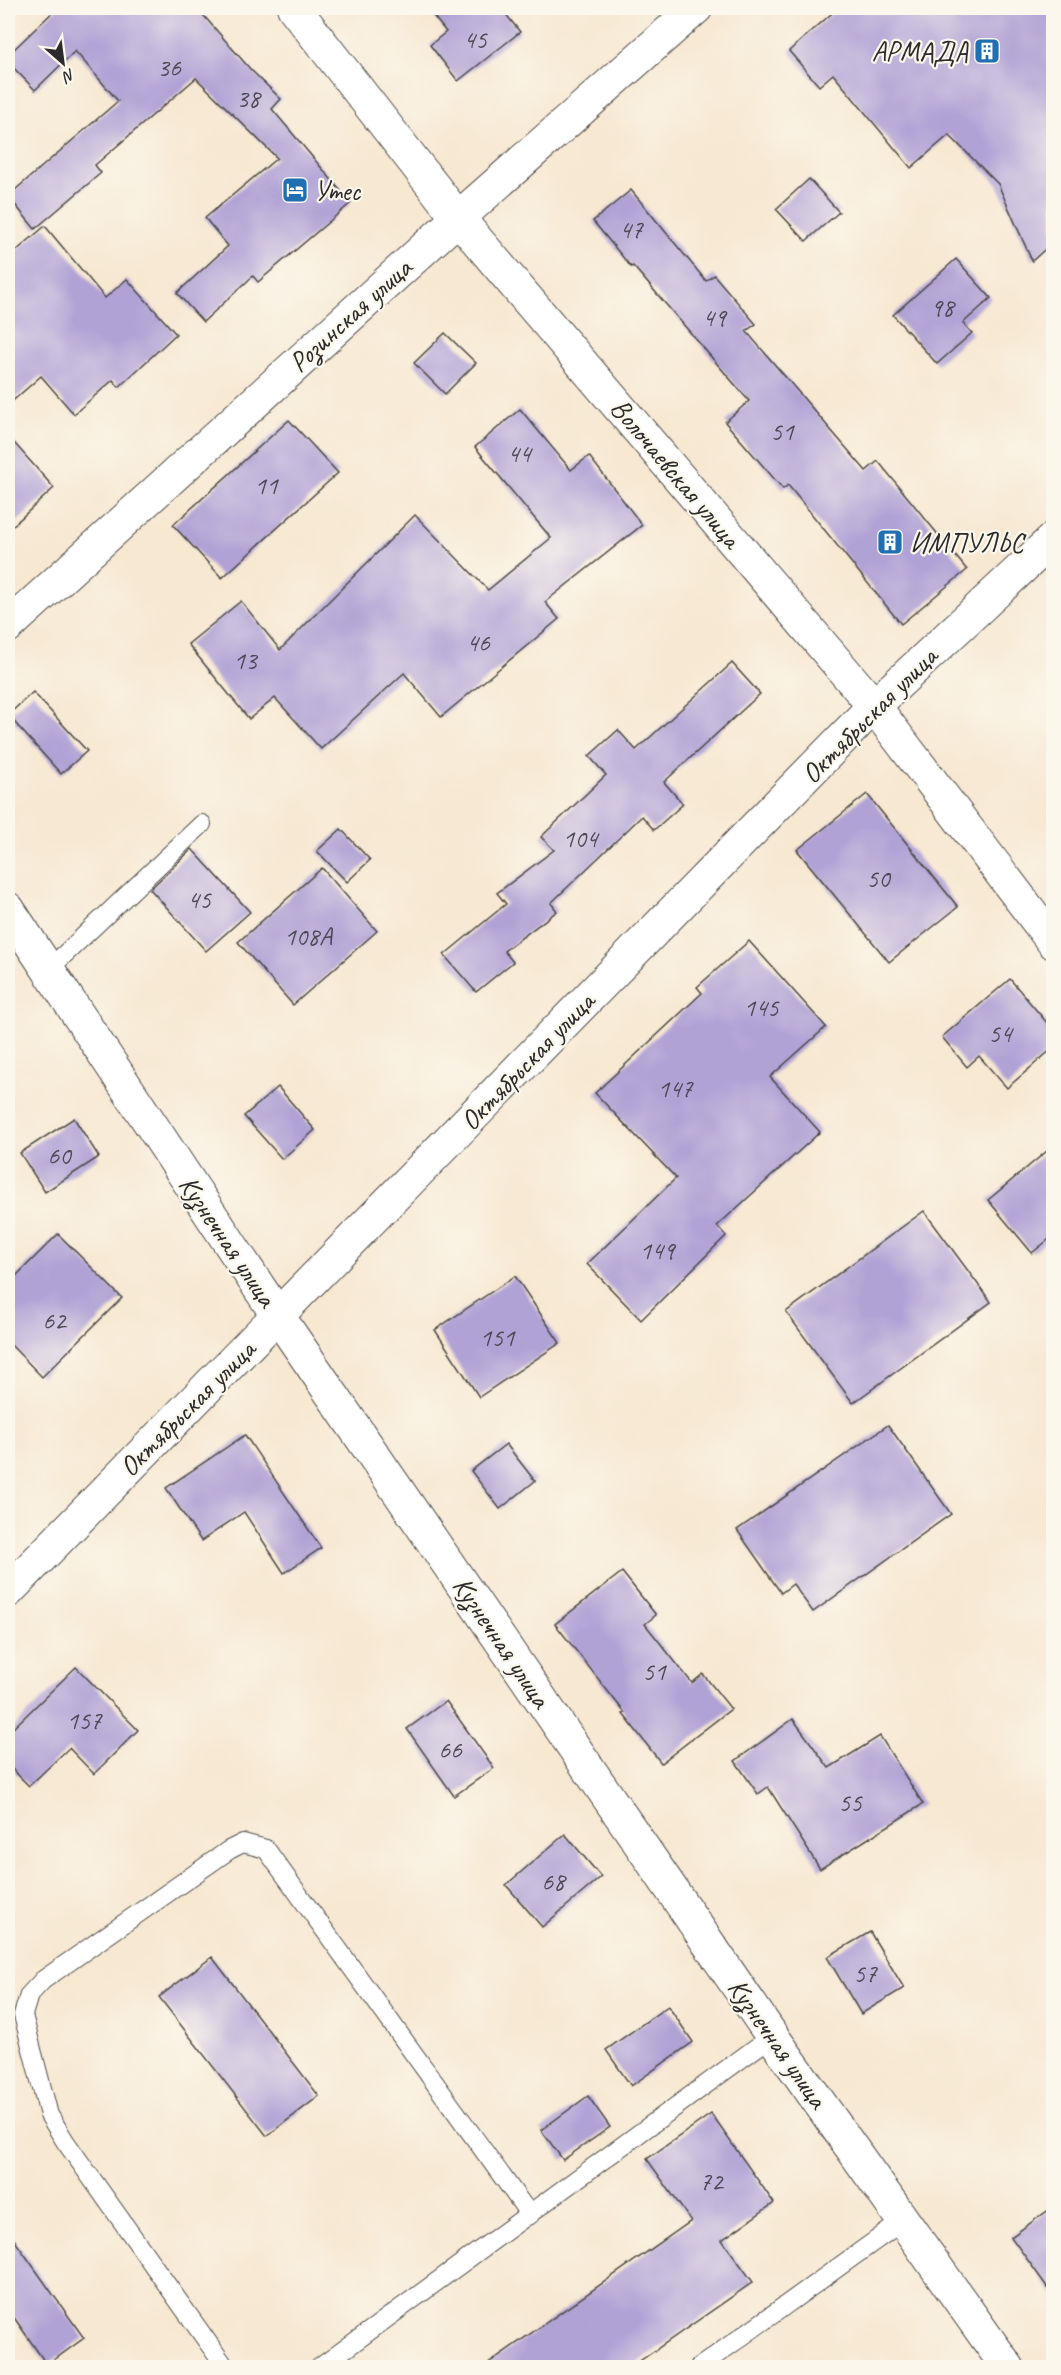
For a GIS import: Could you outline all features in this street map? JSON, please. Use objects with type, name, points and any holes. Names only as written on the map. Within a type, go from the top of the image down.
[{"type":"street","name":"Волочаевская улица","points":[[294,8],[458,218],[874,706],[1053,943]]},
{"type":"street","name":"Розинская улица","points":[[8,626],[458,218],[696,8]]},
{"type":"street","name":"Октябрьская улица","points":[[8,1590],[874,706],[1053,538]]},
{"type":"street","name":"Кузнечная улица","points":[[8,909],[278,1316],[772,2036],[1008,2367]]},
{"type":"lane","points":[[48,970],[202,824]]},
{"type":"lane","points":[[226,2367],[65,2141],[50,2115],[23,2015],[29,1995],[43,1980],[229,1850],[243,1843],[266,1849],[530,2215]]},
{"type":"lane","points":[[319,2367],[772,2036]]},
{"type":"lane","points":[[698,2367],[904,2220]]},
{"type":"building","points":[[57,8],[197,8],[251,70],[281,99],[272,109],[351,203],[258,282],[253,276],[203,322],[177,293],[228,246],[205,218],[277,158],[196,78],[95,165],[101,173],[35,229],[8,196],[118,101],[75,51],[35,90],[8,62],[8,55]]},
{"type":"building","points":[[427,8],[501,8],[520,32],[458,81],[430,45],[446,32]]},
{"type":"building","points":[[838,8],[1053,8],[1053,242],[1032,261],[998,184],[949,135],[911,168],[833,74],[819,86],[789,51]]},
{"type":"building","points":[[809,179],[839,212],[806,241],[776,209]]},
{"type":"building","points":[[631,190],[706,281],[714,275],[756,324],[746,331],[866,471],[878,461],[967,570],[901,624],[788,485],[783,489],[725,422],[749,401],[593,221]]},
{"type":"building","points":[[45,226],[105,298],[127,279],[176,334],[119,387],[113,380],[74,414],[41,376],[8,405],[8,258]]},
{"type":"building","points":[[956,259],[991,298],[963,323],[972,333],[937,364],[893,315]]},
{"type":"building","points":[[445,333],[476,363],[445,394],[414,363]]},
{"type":"building","points":[[520,409],[571,470],[589,456],[642,525],[545,602],[559,619],[441,717],[404,673],[321,749],[275,698],[249,719],[188,644],[241,601],[280,650],[415,515],[488,590],[551,538],[475,447]]},
{"type":"building","points":[[289,420],[338,473],[222,578],[173,525]]},
{"type":"building","points":[[8,436],[54,488],[8,530]]},
{"type":"building","points":[[732,663],[760,694],[664,782],[683,804],[654,830],[642,816],[551,903],[557,911],[504,951],[513,962],[476,992],[444,955],[506,904],[497,893],[554,850],[541,837],[606,775],[589,756],[618,730],[636,750]]},
{"type":"building","points":[[33,692],[87,751],[61,774],[8,715]]},
{"type":"building","points":[[867,794],[958,907],[889,962],[797,850]]},
{"type":"building","points":[[341,829],[370,860],[347,882],[317,851]]},
{"type":"building","points":[[192,849],[250,912],[206,951],[150,889]]},
{"type":"building","points":[[322,868],[377,931],[293,1005],[238,942]]},
{"type":"building","points":[[749,941],[826,1027],[770,1077],[820,1132],[717,1226],[726,1236],[641,1320],[587,1264],[676,1178],[595,1093],[702,993],[697,987]]},
{"type":"building","points":[[1010,979],[1053,1030],[1053,1048],[1007,1088],[979,1056],[967,1067],[942,1037]]},
{"type":"building","points":[[278,1087],[315,1130],[282,1159],[244,1116]]},
{"type":"building","points":[[74,1118],[99,1157],[45,1192],[20,1153]]},
{"type":"building","points":[[1053,1146],[1053,1236],[1032,1253],[988,1200]]},
{"type":"building","points":[[924,1211],[991,1302],[853,1403],[786,1312]]},
{"type":"building","points":[[58,1234],[122,1298],[42,1377],[8,1342],[8,1284]]},
{"type":"building","points":[[515,1276],[560,1343],[479,1397],[435,1330]]},
{"type":"building","points":[[888,1425],[951,1514],[813,1612],[793,1584],[781,1593],[737,1530]]},
{"type":"building","points":[[245,1435],[321,1548],[284,1573],[244,1512],[201,1541],[166,1488]]},
{"type":"building","points":[[506,1444],[535,1481],[500,1509],[471,1471]]},
{"type":"building","points":[[622,1572],[656,1615],[645,1624],[692,1683],[703,1674],[731,1709],[661,1763],[555,1624]]},
{"type":"building","points":[[76,1667],[138,1730],[94,1774],[69,1748],[29,1786],[8,1765],[8,1733]]},
{"type":"building","points":[[446,1701],[494,1768],[454,1796],[407,1729]]},
{"type":"building","points":[[793,1719],[829,1768],[880,1736],[923,1804],[820,1869],[768,1787],[758,1794],[735,1761]]},
{"type":"building","points":[[565,1834],[601,1877],[542,1927],[506,1885]]},
{"type":"building","points":[[870,1932],[904,1988],[861,2014],[827,1957]]},
{"type":"building","points":[[212,1957],[319,2096],[267,2136],[159,1997]]},
{"type":"building","points":[[668,2006],[693,2042],[631,2086],[606,2050]]},
{"type":"building","points":[[588,2096],[610,2127],[563,2160],[541,2130]]},
{"type":"building","points":[[711,2114],[774,2203],[722,2240],[753,2282],[631,2367],[483,2367],[691,2221],[647,2159]]},
{"type":"building","points":[[1053,2207],[1053,2295],[1011,2237]]},
{"type":"building","points":[[8,2231],[84,2338],[47,2365],[8,2309]]},
{"type":"place","name":"АРМАДА","points":[[987,51]]},
{"type":"place","name":"Утес","points":[[295,190]]},
{"type":"place","name":"ИМПУЛЬС","points":[[890,542]]}]
